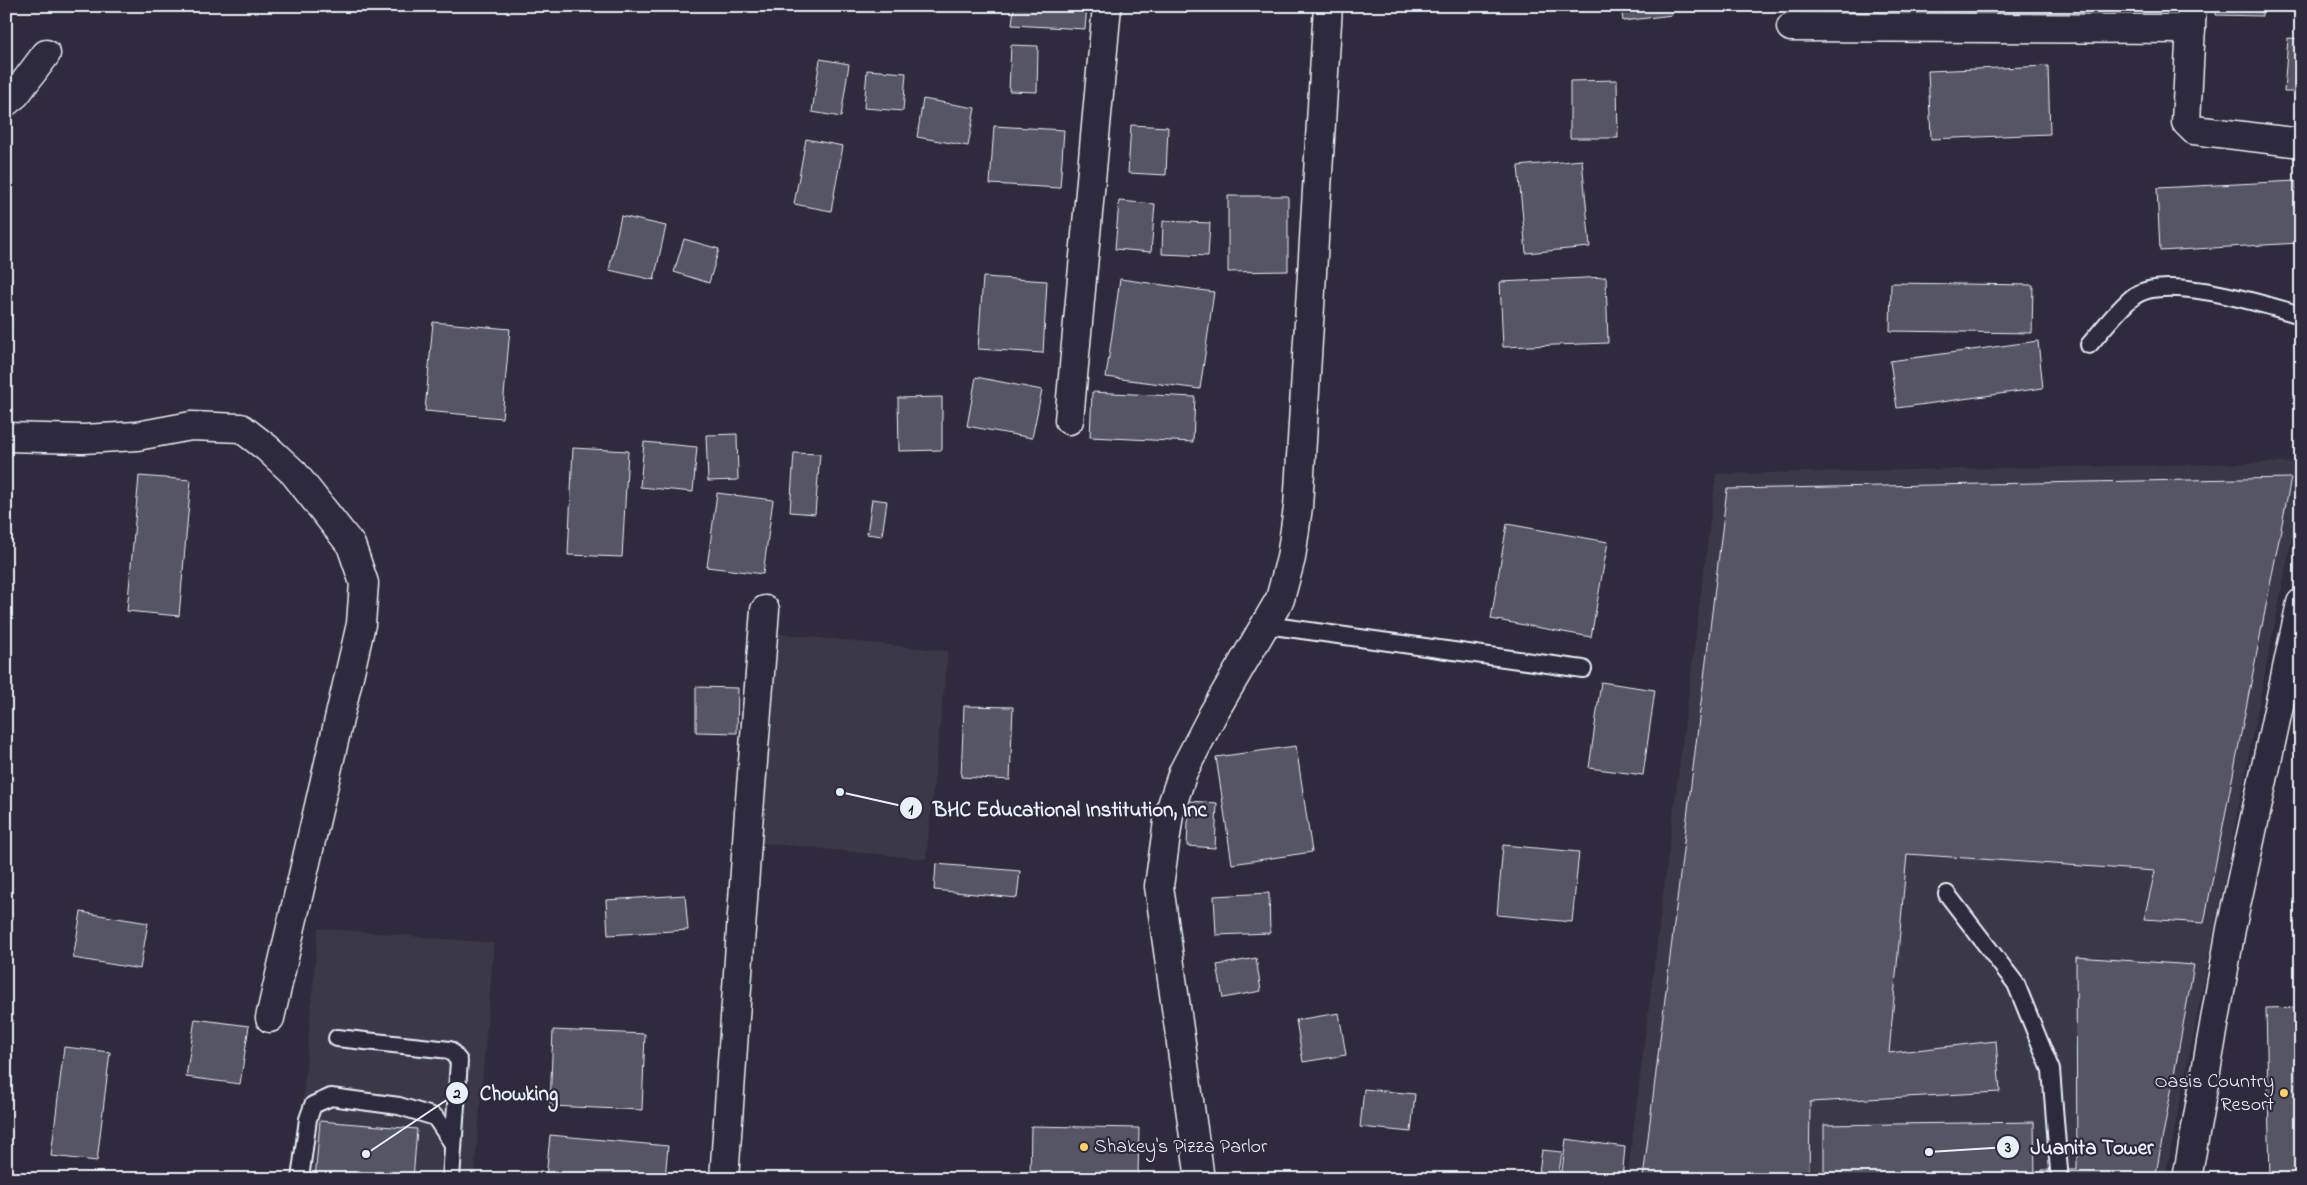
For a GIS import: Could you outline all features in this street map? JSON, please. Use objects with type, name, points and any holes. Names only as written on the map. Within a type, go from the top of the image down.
[{"type":"street","points":[[1068,420],[1107,6]]},
{"type":"street","points":[[1200,1179],[1159,886],[1169,814],[1183,772],[1213,714],[1280,599],[1291,558],[1298,507],[1328,6]]},
{"type":"street","points":[[1791,26],[2192,18],[2186,122],[2194,130],[2301,143]]},
{"type":"street","points":[[6,102],[16,94],[46,54]]},
{"type":"street","points":[[6,437],[83,440],[137,436],[191,426],[241,428],[268,448],[294,473],[351,545],[364,583],[362,624],[270,1018]]},
{"type":"street","points":[[2187,1179],[2231,929],[2301,603]]},
{"type":"street","points":[[724,1179],[765,610]]},
{"type":"lane","points":[[2089,345],[2134,296],[2150,288],[2215,293],[2301,315]]},
{"type":"lane","points":[[1266,625],[1582,669]]},
{"type":"lane","points":[[1946,894],[2016,984],[2051,1070],[2059,1170]]},
{"type":"lane","points":[[337,1038],[450,1050],[459,1061],[451,1179]]},
{"type":"lane","points":[[300,1179],[308,1119],[313,1105],[332,1097],[399,1106],[435,1117],[454,1144]]},
{"type":"shaded area","points":[[2301,462],[2301,492],[2165,1179],[1627,1179],[1716,474]]},
{"type":"shaded area","points":[[764,632],[948,651],[926,859],[743,841]]},
{"type":"shaded area","points":[[318,928],[494,943],[474,1179],[296,1179]]},
{"type":"building","points":[[1014,6],[1087,6],[1085,29],[1012,25]]},
{"type":"building","points":[[1621,6],[1671,6],[1672,15],[1623,21]]},
{"type":"building","points":[[2216,6],[2262,6],[2262,16],[2216,15]]},
{"type":"building","points":[[2288,38],[2301,39],[2301,92],[2284,92]]},
{"type":"building","points":[[1011,45],[1038,46],[1037,92],[1009,91]]},
{"type":"building","points":[[820,59],[849,64],[841,117],[812,112]]},
{"type":"building","points":[[2048,66],[2050,134],[1931,139],[1928,71]]},
{"type":"building","points":[[867,70],[906,73],[903,111],[864,108]]},
{"type":"building","points":[[1617,80],[1618,138],[1570,138],[1570,81]]},
{"type":"building","points":[[923,99],[975,108],[968,146],[917,137]]},
{"type":"building","points":[[1131,125],[1168,127],[1166,175],[1128,173]]},
{"type":"building","points":[[994,126],[1064,130],[1060,188],[990,184]]},
{"type":"building","points":[[806,139],[843,146],[831,211],[794,204]]},
{"type":"building","points":[[1582,160],[1590,247],[1526,253],[1518,166]]},
{"type":"building","points":[[2296,181],[2299,243],[2160,251],[2157,188]]},
{"type":"building","points":[[1228,196],[1288,196],[1288,271],[1228,272]]},
{"type":"building","points":[[1119,201],[1155,204],[1151,252],[1115,249]]},
{"type":"building","points":[[621,216],[666,226],[654,280],[609,270]]},
{"type":"building","points":[[1163,221],[1210,223],[1208,256],[1162,254]]},
{"type":"building","points":[[684,239],[719,249],[709,283],[674,272]]},
{"type":"building","points":[[983,277],[1047,281],[1043,353],[978,349]]},
{"type":"building","points":[[1606,277],[1608,343],[1503,347],[1500,282]]},
{"type":"building","points":[[6,279],[11,279],[11,326],[6,326]]},
{"type":"building","points":[[1120,279],[1214,292],[1200,389],[1106,377]]},
{"type":"building","points":[[1891,283],[2033,285],[2032,333],[1890,331]]},
{"type":"building","points":[[433,322],[510,329],[502,418],[425,411]]},
{"type":"building","points":[[2038,341],[2043,388],[1897,408],[1890,361]]},
{"type":"building","points":[[976,377],[1042,390],[1032,438],[967,426]]},
{"type":"building","points":[[1092,392],[1195,397],[1193,442],[1090,437]]},
{"type":"building","points":[[942,397],[942,450],[899,451],[898,398]]},
{"type":"building","points":[[737,434],[738,480],[708,481],[706,435]]},
{"type":"building","points":[[644,442],[697,447],[693,492],[640,487]]},
{"type":"building","points":[[573,448],[628,451],[622,557],[568,555]]},
{"type":"building","points":[[794,453],[820,454],[815,514],[790,512]]},
{"type":"building","points":[[139,476],[191,480],[179,616],[127,611]]},
{"type":"building","points":[[2291,478],[2204,923],[2144,919],[2155,871],[1907,854],[1889,1053],[1996,1041],[2000,1092],[1810,1102],[1809,1179],[1643,1179],[1727,489]]},
{"type":"building","points":[[717,493],[773,500],[763,574],[707,567]]},
{"type":"building","points":[[872,499],[887,501],[882,536],[867,534]]},
{"type":"building","points":[[1507,524],[1608,542],[1591,637],[1491,619]]},
{"type":"building","points":[[1601,682],[1655,690],[1643,775],[1589,768]]},
{"type":"building","points":[[696,687],[738,688],[737,733],[696,732]]},
{"type":"building","points":[[964,706],[1013,707],[1010,780],[961,777]]},
{"type":"building","points":[[1296,746],[1312,852],[1232,864],[1216,757]]},
{"type":"building","points":[[1189,801],[1217,803],[1215,848],[1187,846]]},
{"type":"building","points":[[1503,845],[1579,852],[1572,922],[1497,915]]},
{"type":"building","points":[[936,864],[1020,871],[1017,898],[934,890]]},
{"type":"building","points":[[1269,893],[1270,933],[1216,935],[1214,896]]},
{"type":"building","points":[[685,895],[688,930],[608,935],[606,900]]},
{"type":"building","points":[[81,912],[148,923],[140,969],[73,958]]},
{"type":"building","points":[[2076,957],[2194,965],[2155,1179],[2042,1179],[2042,1170],[2077,1170]]},
{"type":"building","points":[[1256,958],[1261,991],[1223,998],[1217,965]]},
{"type":"building","name":"Oasis Country Resort","points":[[2301,1007],[2301,1179],[2270,1179],[2266,1008]]},
{"type":"building","points":[[1339,1013],[1346,1055],[1303,1062],[1296,1020]]},
{"type":"building","points":[[195,1019],[249,1026],[240,1084],[186,1077]]},
{"type":"building","points":[[553,1030],[645,1034],[642,1110],[550,1106]]},
{"type":"building","points":[[64,1047],[110,1052],[97,1161],[51,1156]]},
{"type":"building","points":[[1364,1089],[1415,1094],[1411,1132],[1360,1127]]},
{"type":"building","points":[[320,1121],[417,1129],[413,1179],[315,1179]]},
{"type":"building","points":[[2034,1122],[2035,1179],[1824,1179],[1824,1125]]},
{"type":"building","name":"Shakey's Pizza Parlor","points":[[1031,1126],[1139,1128],[1138,1179],[1030,1179]]},
{"type":"building","points":[[550,1135],[668,1146],[665,1179],[546,1179]]},
{"type":"building","points":[[1566,1139],[1625,1147],[1622,1179],[1561,1179]]},
{"type":"building","points":[[1542,1150],[1562,1152],[1558,1179],[1538,1179]]},
{"type":"building","points":[[6,1173],[28,1175],[28,1179],[6,1179]]},
{"type":"place","name":"BHC Educational Institution, Inc","points":[[840,792]]},
{"type":"place","name":"Oasis Country Resort","points":[[2284,1093]]},
{"type":"place","name":"Shakey's Pizza Parlor","points":[[1084,1147]]},
{"type":"place","name":"Juanita Tower","points":[[1929,1152]]},
{"type":"place","name":"Chowking","points":[[366,1154]]}]
